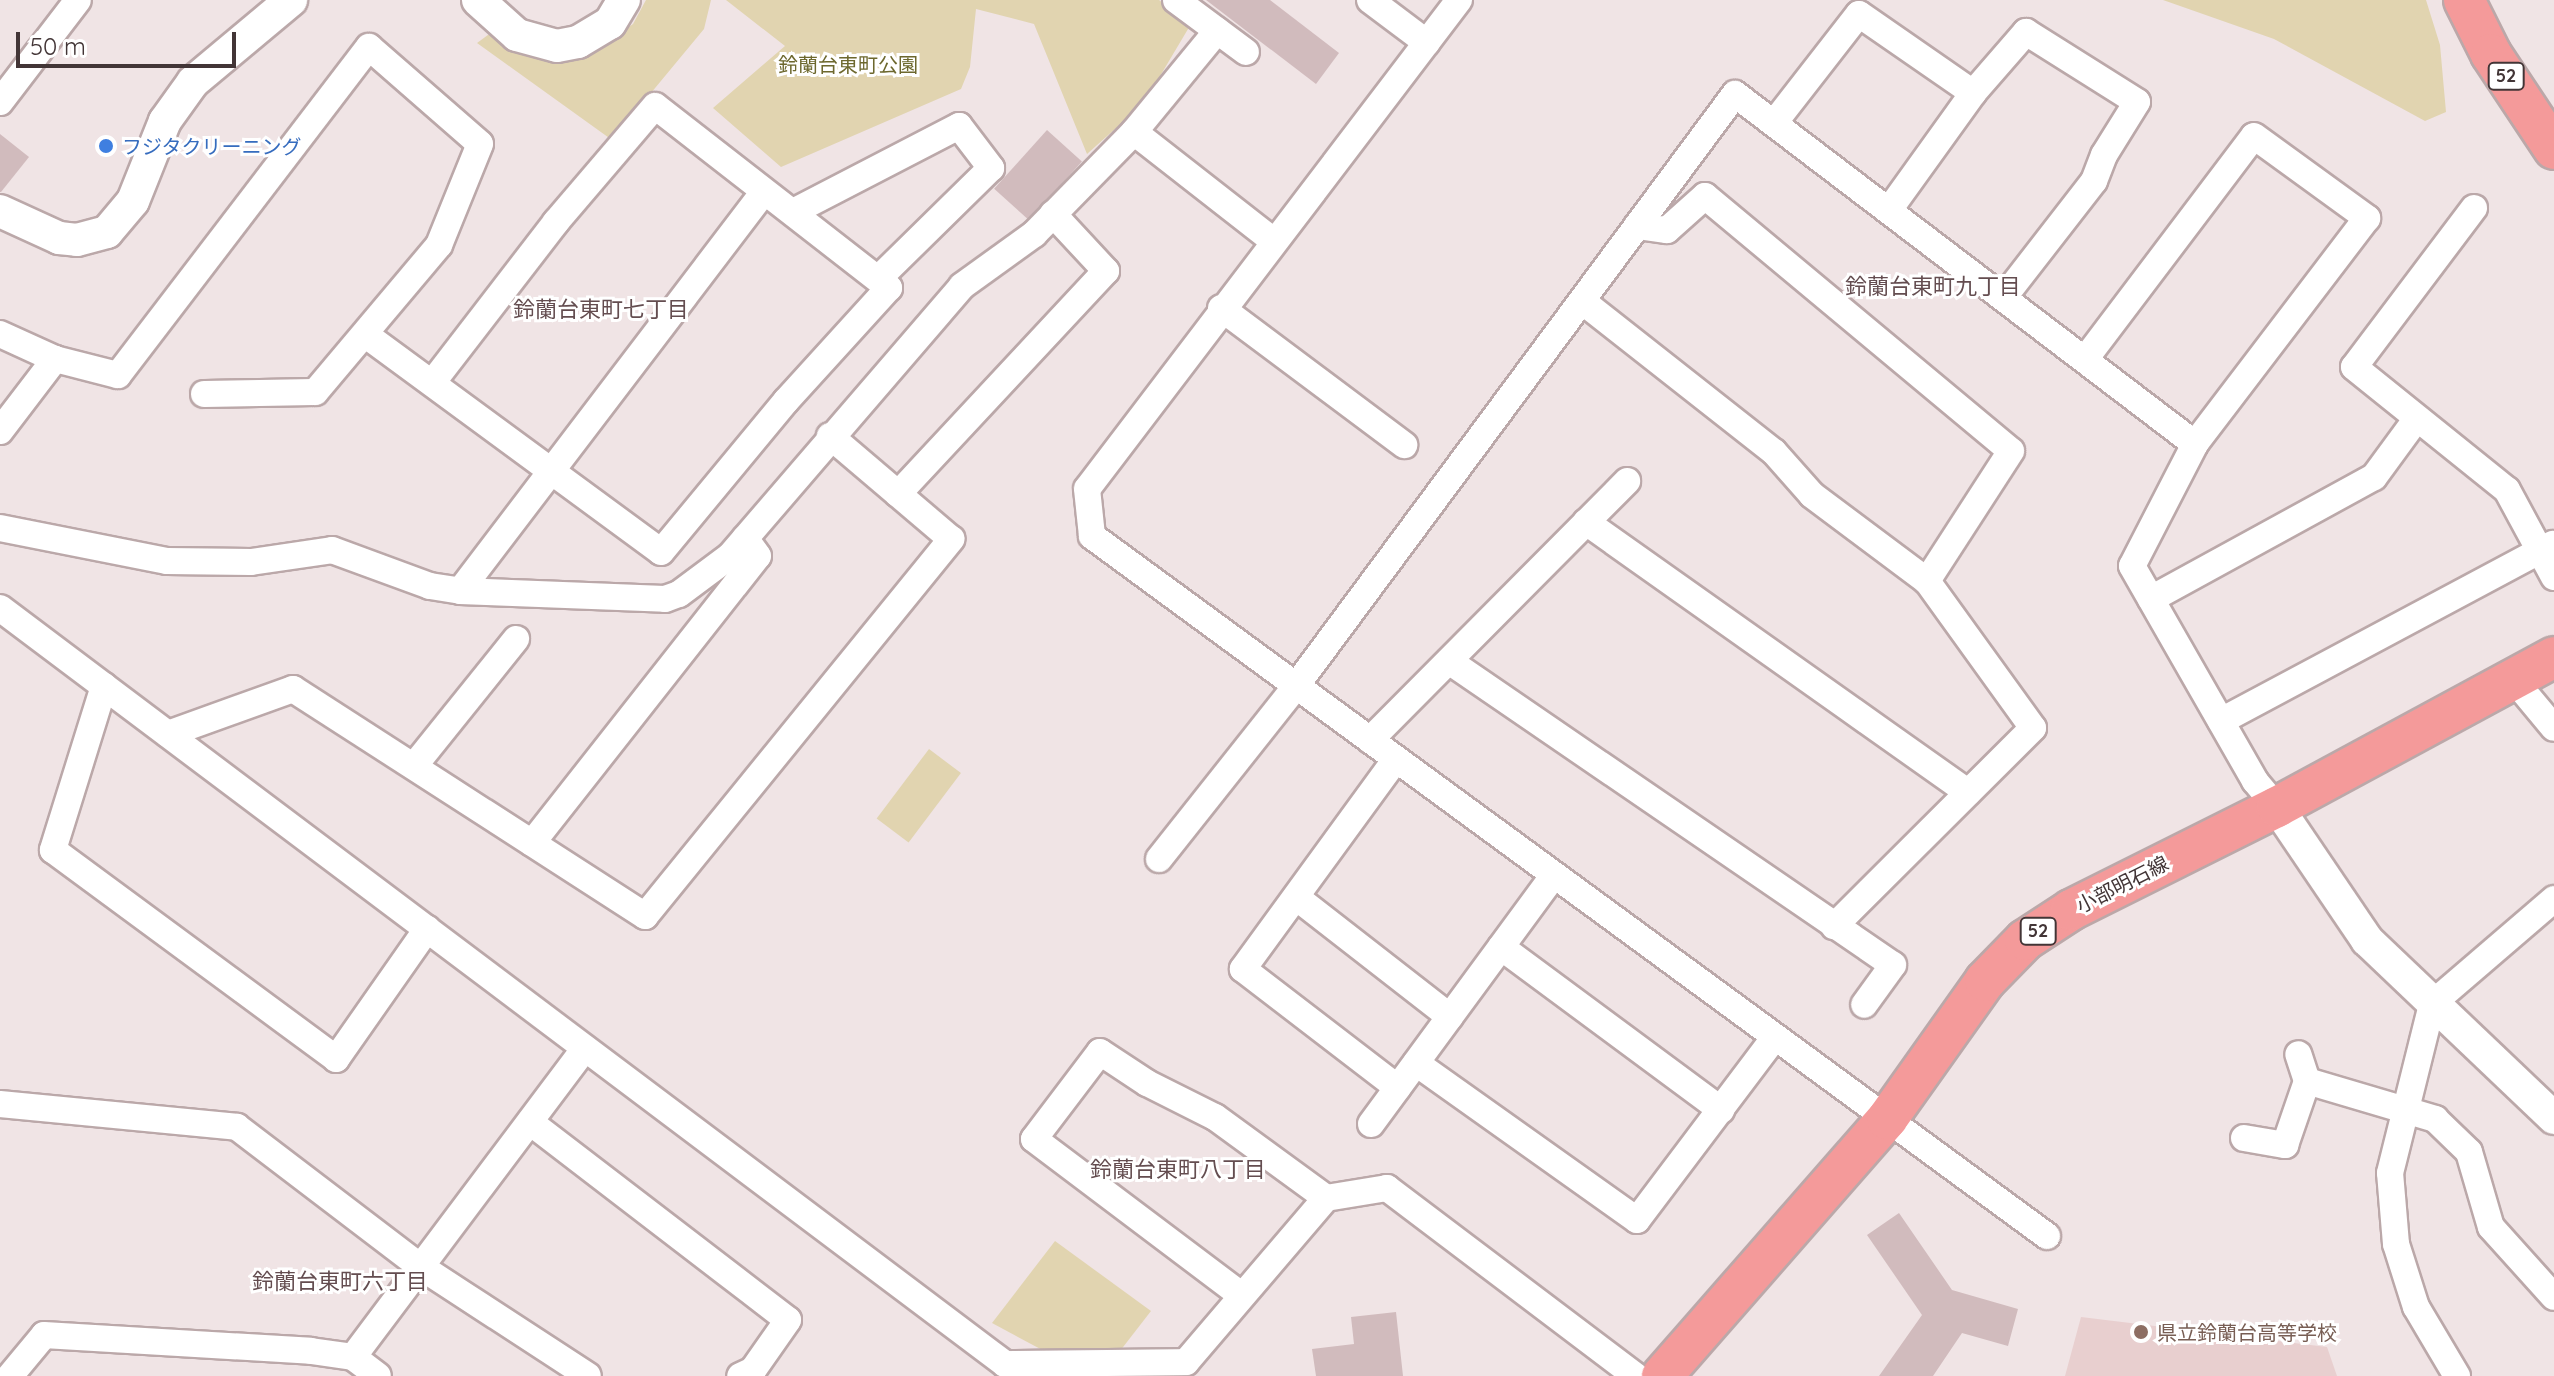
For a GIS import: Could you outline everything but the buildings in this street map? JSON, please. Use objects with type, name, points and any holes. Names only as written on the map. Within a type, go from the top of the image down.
[{"type":"main road","name":"52","points":[[2464,0],[2491,54],[2554,149]]},
{"type":"main road","name":"小部明石線","points":[[1662,1376],[1887,1119],[1985,981],[2025,940],[2071,910],[2277,807],[2554,657]]},
{"type":"street","points":[[0,102],[78,0]]},
{"type":"street","points":[[0,211],[59,238],[77,240],[107,232],[133,201],[165,121],[193,82],[291,0]]},
{"type":"street","points":[[478,0],[517,35],[557,46],[578,42],[610,23],[624,0]]},
{"type":"street","points":[[1176,0],[1246,52]]},
{"type":"street","points":[[1370,0],[1427,43]]},
{"type":"street","points":[[1459,0],[1272,240],[1087,489],[1092,536],[2047,1236]]},
{"type":"street","points":[[1774,123],[1859,14],[1973,93]]},
{"type":"street","points":[[0,528],[167,561],[251,562],[332,550],[430,586],[460,591],[665,599],[730,556],[962,286],[1053,214],[1134,132],[1217,31]]},
{"type":"street","points":[[1889,210],[1973,93],[2026,32],[2137,102],[2104,155],[2094,181],[2004,297]]},
{"type":"street","points":[[0,334],[55,359],[118,375],[369,47],[480,144],[439,245],[315,392],[204,394]]},
{"type":"street","points":[[1159,859],[1296,686],[1735,94],[2086,358],[2195,444]]},
{"type":"street","points":[[366,335],[661,552],[786,401],[889,288],[655,106],[556,222],[432,383]]},
{"type":"street","points":[[793,212],[959,126],[991,168],[878,279]]},
{"type":"street","points":[[1134,132],[1272,240]]},
{"type":"street","points":[[2086,358],[2254,136],[2367,218],[2195,444],[2132,566],[2255,781],[2277,807],[2367,940],[2554,1118]]},
{"type":"street","points":[[460,591],[763,193]]},
{"type":"street","points":[[1637,226],[1667,230],[1705,196],[2011,451],[1927,581]]},
{"type":"street","points":[[2474,208],[2354,367],[2415,421],[2507,490],[2547,548],[2554,577]]},
{"type":"street","points":[[898,494],[1106,271],[1053,214]]},
{"type":"street","points":[[1582,301],[1774,452],[1812,495],[1927,581],[2033,728],[1834,926]]},
{"type":"street","points":[[1221,308],[1404,445]]},
{"type":"street","points":[[0,431],[55,359]]},
{"type":"street","points":[[2151,599],[2374,477],[2415,421]]},
{"type":"street","points":[[168,734],[293,689],[645,916],[951,539],[830,436]]},
{"type":"street","points":[[1370,740],[1627,481]]},
{"type":"street","points":[[1586,522],[1968,792]]},
{"type":"street","points":[[532,843],[758,556],[745,538]]},
{"type":"street","points":[[2221,721],[2547,548]]},
{"type":"street","points":[[0,608],[1005,1364],[1186,1362],[1326,1198],[1387,1188],[1636,1376]]},
{"type":"street","points":[[414,766],[516,639]]},
{"type":"street","points":[[1449,661],[1893,965],[1864,1005]]},
{"type":"street","points":[[2514,680],[2554,728]]},
{"type":"street","points":[[104,686],[53,850],[336,1059],[427,929]]},
{"type":"street","points":[[1396,759],[1243,969],[1398,1088]]},
{"type":"street","points":[[1371,1124],[1554,875]]},
{"type":"street","points":[[1296,897],[1450,1017]]},
{"type":"street","points":[[2457,1376],[2416,1307],[2396,1244],[2390,1173],[2432,1004],[2554,899]]},
{"type":"street","points":[[1501,947],[1721,1110]]},
{"type":"street","points":[[1416,1063],[1637,1220],[1775,1037]]},
{"type":"street","points":[[353,1357],[585,1048]]},
{"type":"street","points":[[1241,1295],[1034,1139],[1100,1052],[1147,1083],[1215,1117],[1326,1198]]},
{"type":"street","points":[[2244,1138],[2285,1145],[2307,1081],[2298,1054]]},
{"type":"street","points":[[2307,1081],[2407,1108],[2435,1119],[2469,1152],[2491,1227],[2554,1297]]},
{"type":"street","points":[[0,1104],[237,1127],[421,1267],[588,1376]]},
{"type":"street","points":[[530,1122],[788,1320],[753,1370],[740,1376]]},
{"type":"street","points":[[10,1376],[44,1335],[353,1357],[378,1376]]},
{"type":"shaded area","name":"県立鈴蘭台高等学校","points":[[2081,1317],[2327,1347],[2337,1376],[2065,1376]]},
{"type":"green space","points":[[646,0],[711,0],[704,29],[612,140],[477,43],[492,32],[545,59],[594,52],[633,24]]},
{"type":"green space","name":"鈴蘭台東町公園","points":[[726,0],[1159,0],[1191,24],[1144,103],[1087,154],[1034,24],[976,9],[970,67],[961,89],[781,167],[713,108],[785,46]]},
{"type":"green space","points":[[2163,0],[2426,0],[2440,45],[2446,112],[2425,121],[2274,39]]},
{"type":"green space","points":[[929,749],[961,773],[909,843],[877,818]]},
{"type":"green space","points":[[1055,1241],[1151,1311],[1120,1351],[1046,1352],[992,1323]]},
{"type":"place","name":"フジタクリーニング","points":[[106,146]]},
{"type":"place","name":"県立鈴蘭台高等学校","points":[[2141,1332]]},
{"type":"district","name":"鈴蘭台東町九丁目","points":[[1933,287]]},
{"type":"district","name":"鈴蘭台東町七丁目","points":[[601,310]]},
{"type":"district","name":"鈴蘭台東町八丁目","points":[[1178,1170]]},
{"type":"district","name":"鈴蘭台東町六丁目","points":[[340,1282]]}]
